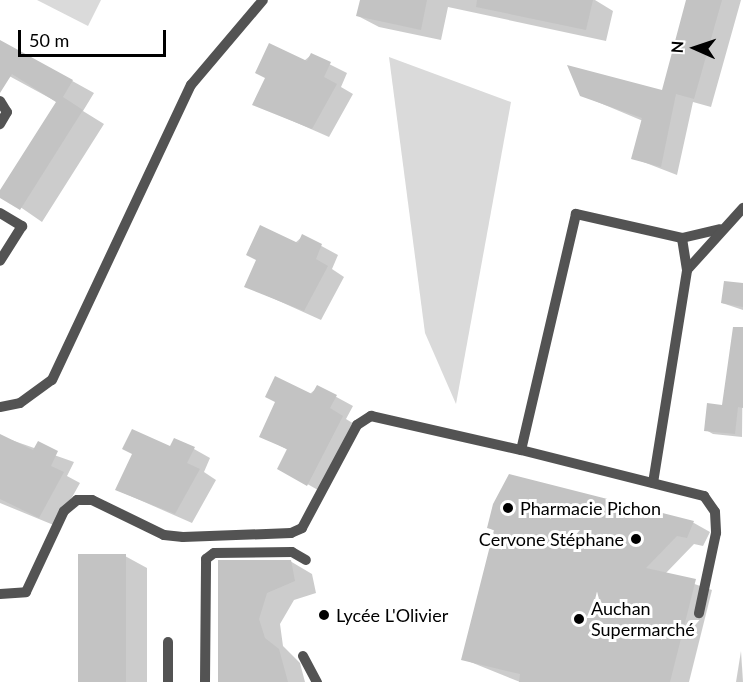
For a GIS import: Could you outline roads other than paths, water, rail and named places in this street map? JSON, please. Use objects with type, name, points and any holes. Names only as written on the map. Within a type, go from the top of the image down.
[{"type":"lane","points":[[0,407],[20,403],[52,380],[191,85],[263,0]]},
{"type":"lane","points":[[0,100],[7,112],[0,124]]},
{"type":"lane","points":[[521,450],[576,214],[682,238],[720,228],[738,218],[743,208]]},
{"type":"lane","points":[[0,213],[22,226],[0,261]]},
{"type":"lane","points":[[687,270],[720,228]]},
{"type":"lane","points":[[653,483],[687,270],[682,238]]},
{"type":"lane","points":[[0,594],[26,591],[64,511],[77,500],[92,500],[164,535],[183,537],[291,533],[302,528],[357,425],[371,416],[521,450],[704,496],[714,512],[716,533],[699,613]]},
{"type":"lane","points":[[205,682],[206,559],[214,553],[292,552],[306,560]]},
{"type":"lane","points":[[168,642],[168,682]]},
{"type":"lane","points":[[303,656],[317,682]]},
{"type":"place","name":"Pharmacie Pichon","points":[[508,508]]},
{"type":"place","name":"Cervone Stéphane","points":[[636,539]]},
{"type":"place","name":"Lycée L'Olivier","points":[[324,615]]},
{"type":"place","name":"Auchan Supermarché","points":[[579,619]]}]
